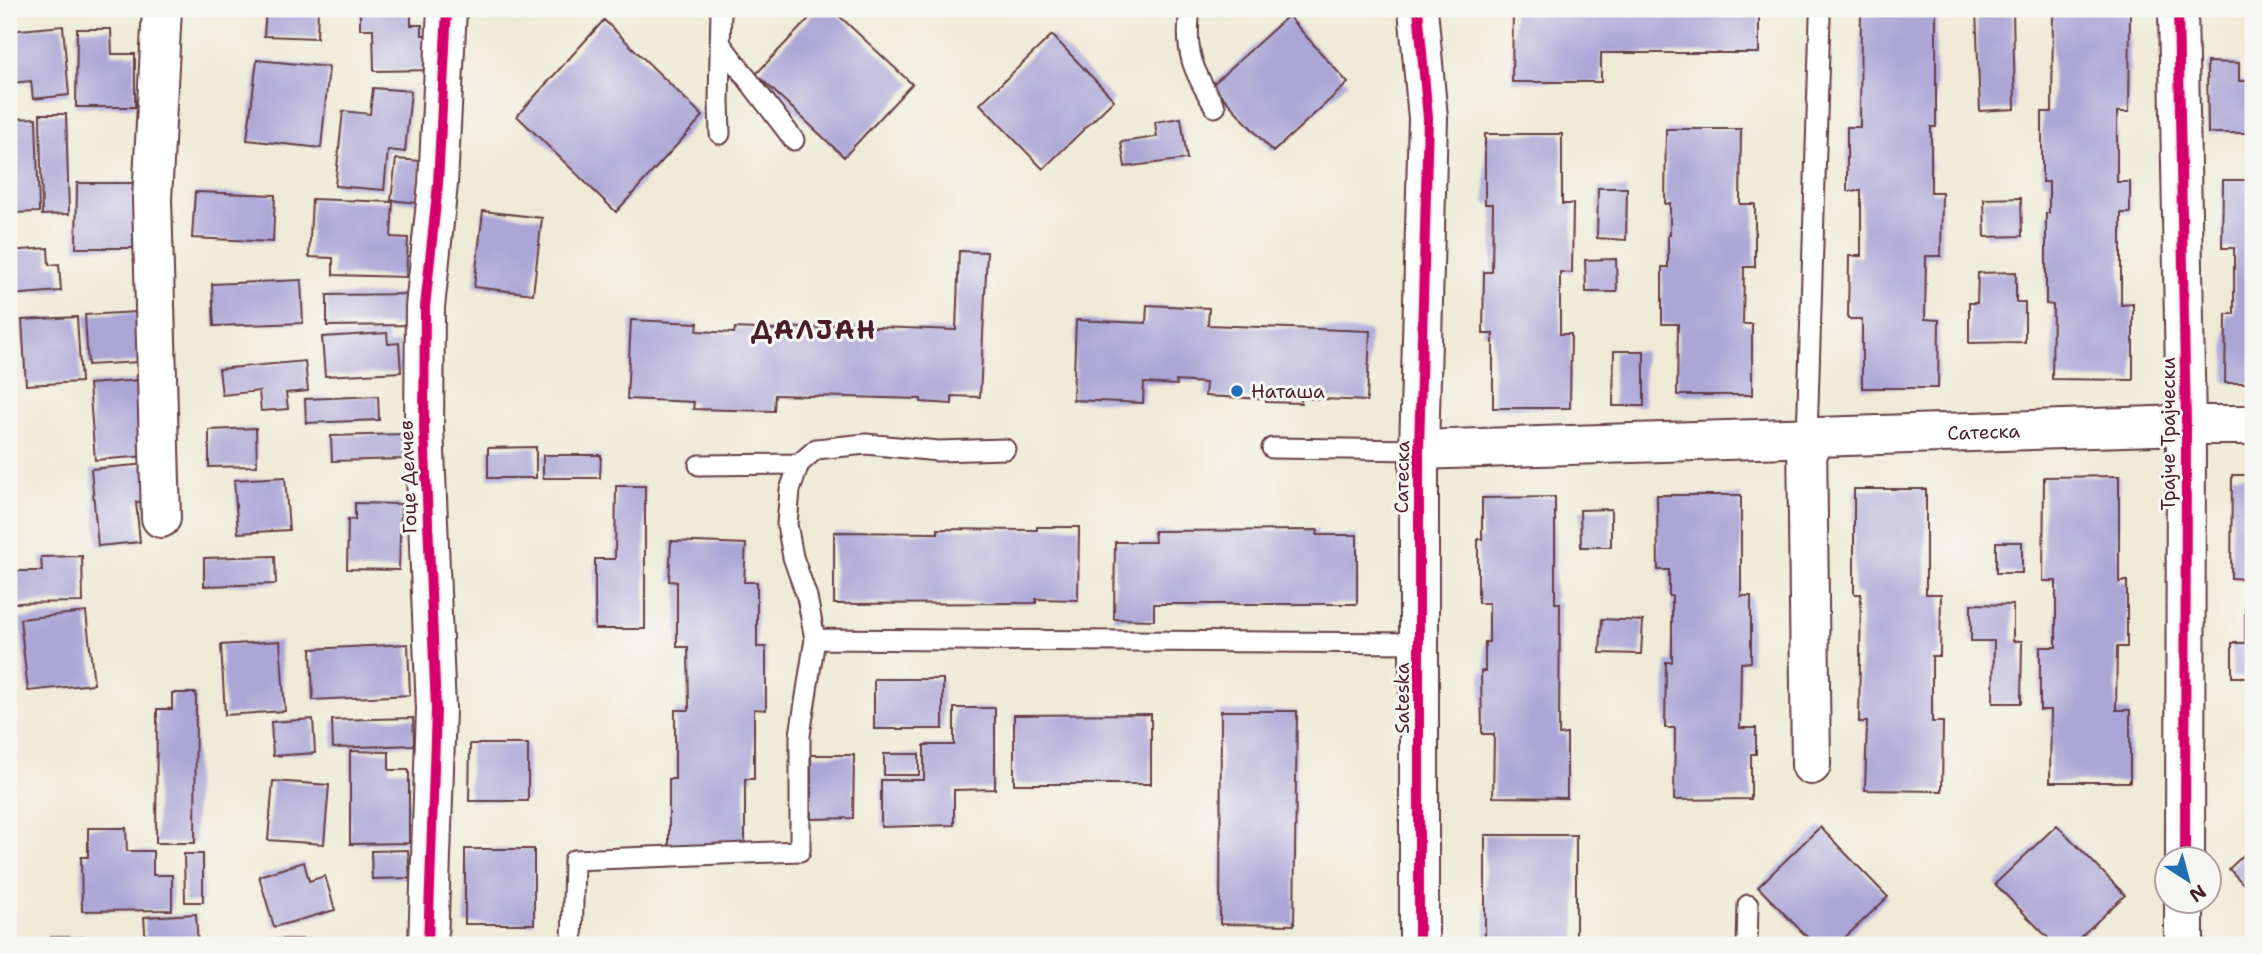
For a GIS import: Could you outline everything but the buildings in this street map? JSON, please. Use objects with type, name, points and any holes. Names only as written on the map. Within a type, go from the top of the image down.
[{"type":"street","points":[[161,518],[152,199],[162,9]]},
{"type":"street","name":"Гоце Делчев","points":[[428,945],[436,709],[424,428],[425,307],[438,184],[447,9]]},
{"type":"street","name":"Сатеска","points":[[1419,9],[1428,118],[1419,450],[1419,945]]},
{"type":"street","name":"Трајче Трајчески","points":[[2178,9],[2186,425],[2185,846]]},
{"type":"street","name":"Сатеска","points":[[1419,450],[2253,425]]},
{"type":"street","points":[[1807,438],[1811,765]]},
{"type":"street","name":"Sateska","points":[[1419,450],[1419,945]]},
{"type":"street","points":[[2184,916],[2184,945]]},
{"type":"lane","points":[[720,134],[721,9]]},
{"type":"lane","points":[[1190,9],[1188,45],[1192,64],[1215,107]]},
{"type":"lane","points":[[1807,438],[1820,18]]},
{"type":"lane","points":[[720,43],[794,140]]},
{"type":"lane","points":[[572,945],[574,860],[800,852],[800,735],[815,639],[807,597],[793,557],[787,524],[790,490],[799,464],[816,449],[866,444],[938,452],[1005,449]]},
{"type":"lane","name":"Сатеска","points":[[1272,448],[1419,450]]},
{"type":"lane","points":[[699,465],[799,464]]},
{"type":"lane","points":[[815,639],[1418,643]]},
{"type":"lane","points":[[1746,945],[1748,905]]},
{"type":"cycle path","points":[[428,945],[436,709],[424,428],[425,307],[438,184],[447,9]]},
{"type":"cycle path","points":[[1418,9],[1428,118],[1419,450],[1419,945]]},
{"type":"cycle path","points":[[2178,9],[2186,425],[2185,846]]},
{"type":"place","name":"Наташа","points":[[1237,391]]},
{"type":"district","name":"ДАЛЈАН","points":[[814,329]]}]
